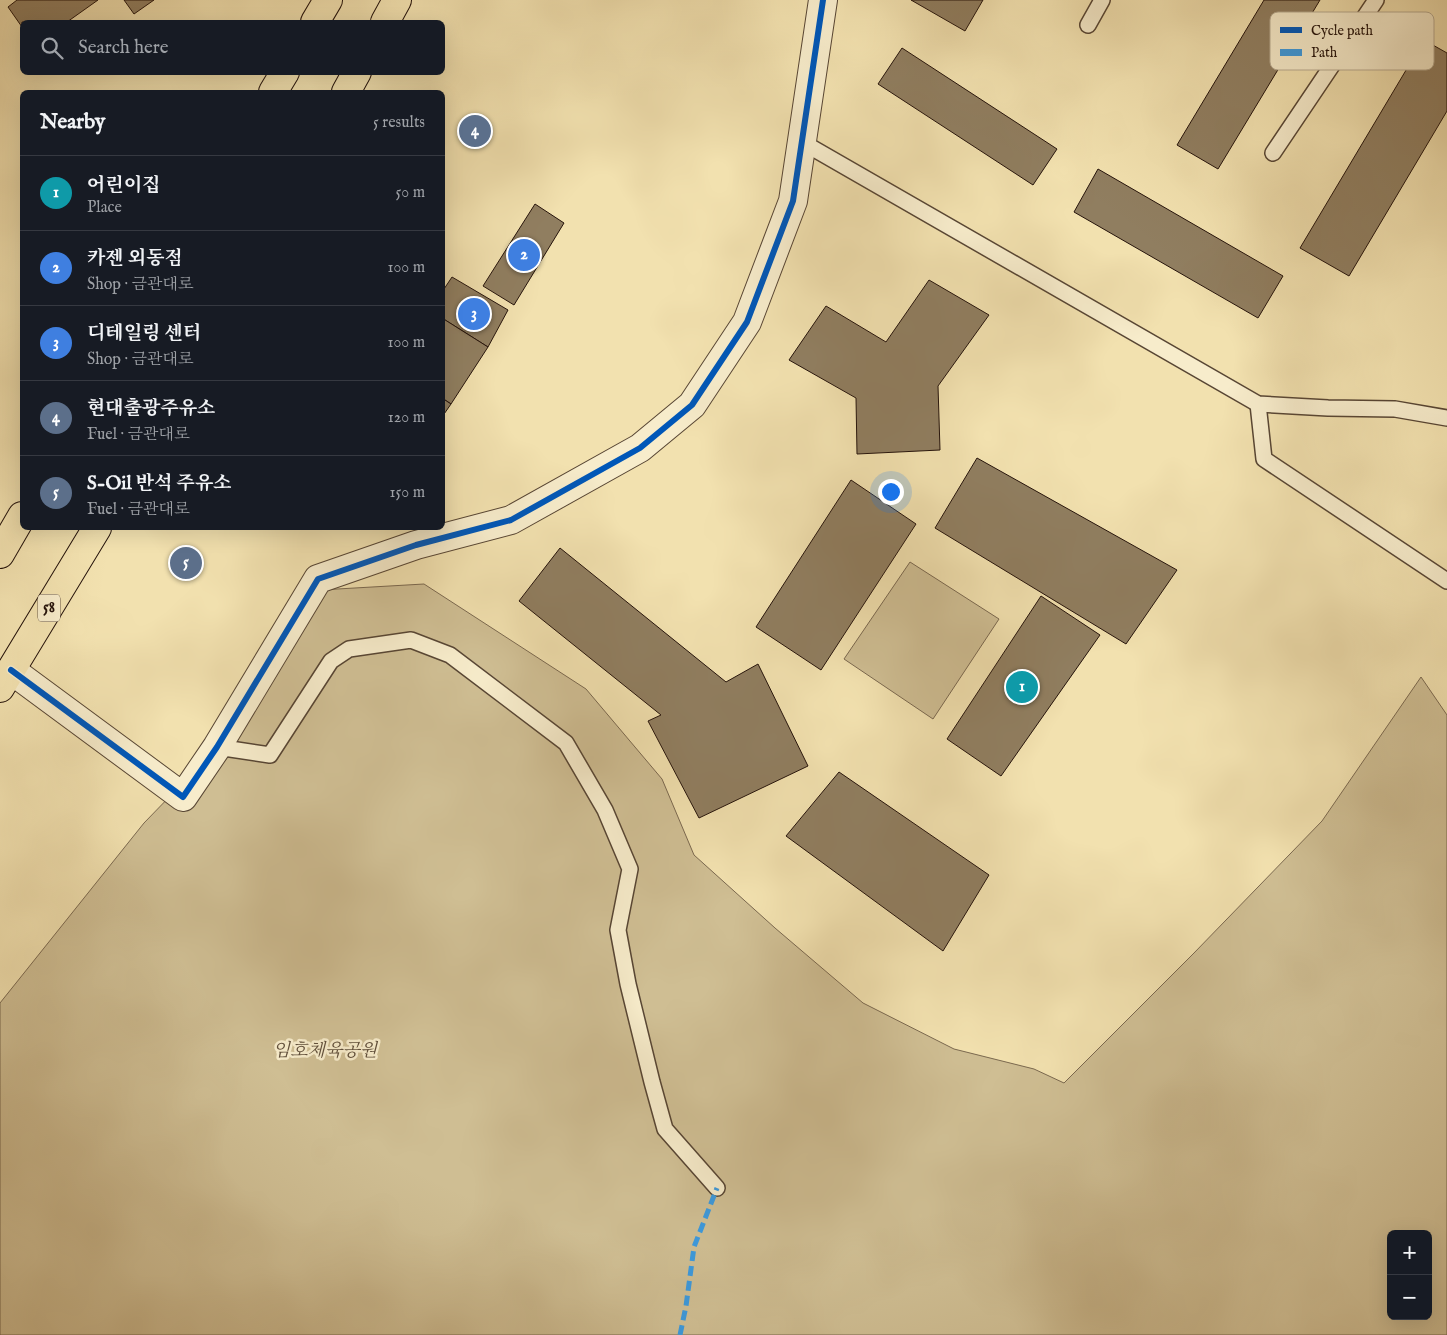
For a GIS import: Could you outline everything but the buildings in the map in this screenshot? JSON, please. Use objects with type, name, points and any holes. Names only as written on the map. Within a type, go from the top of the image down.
[{"type":"main road","points":[[316,20],[328,0]]},
{"type":"main road","points":[[386,20],[397,0]]},
{"type":"main road","points":[[274,90],[283,75]]},
{"type":"main road","points":[[347,90],[355,75]]},
{"type":"main road","points":[[0,554],[20,519]]},
{"type":"main road","name":"58","points":[[6,679],[96,530]]},
{"type":"street","points":[[6,679],[183,797],[217,747],[318,579],[416,544],[511,520],[640,448],[692,405],[746,322],[793,201],[823,0]]},
{"type":"lane","points":[[1088,25],[1102,0]]},
{"type":"lane","points":[[1368,12],[1376,0]]},
{"type":"lane","points":[[1274,153],[1329,70]]},
{"type":"lane","points":[[802,142],[1258,404],[1395,409],[1447,418]]},
{"type":"lane","points":[[1258,404],[1264,459],[1447,581]]},
{"type":"lane","points":[[217,747],[270,755],[331,661],[349,649],[411,640],[450,655],[566,743],[605,810],[630,869],[618,930],[630,993],[665,1129],[717,1188]]},
{"type":"green space","points":[[910,562],[999,619],[933,719],[844,659]]},
{"type":"green space","name":"임호체육공원","points":[[424,584],[586,689],[662,779],[694,855],[775,928],[863,1003],[954,1049],[1034,1069],[1064,1083],[1322,821],[1421,677],[1447,715],[1447,1335],[0,1335],[0,1003],[144,823],[242,722],[320,590]]},
{"type":"marked path","points":[[680,1335],[694,1247],[717,1188]]},
{"type":"cycle path","points":[[11,670],[183,797],[217,747],[318,579],[416,545],[511,520],[640,448],[692,405],[747,322],[793,201],[823,0]]},
{"type":"place","name":"현대출광주유소","points":[[475,131]]},
{"type":"place","name":"카젠 외동점","points":[[524,255]]},
{"type":"place","name":"디테일링 센터","points":[[474,314]]},
{"type":"place","name":"S-Oil 반석 주유소","points":[[186,563]]},
{"type":"place","name":"어린이집","points":[[1022,687]]}]
